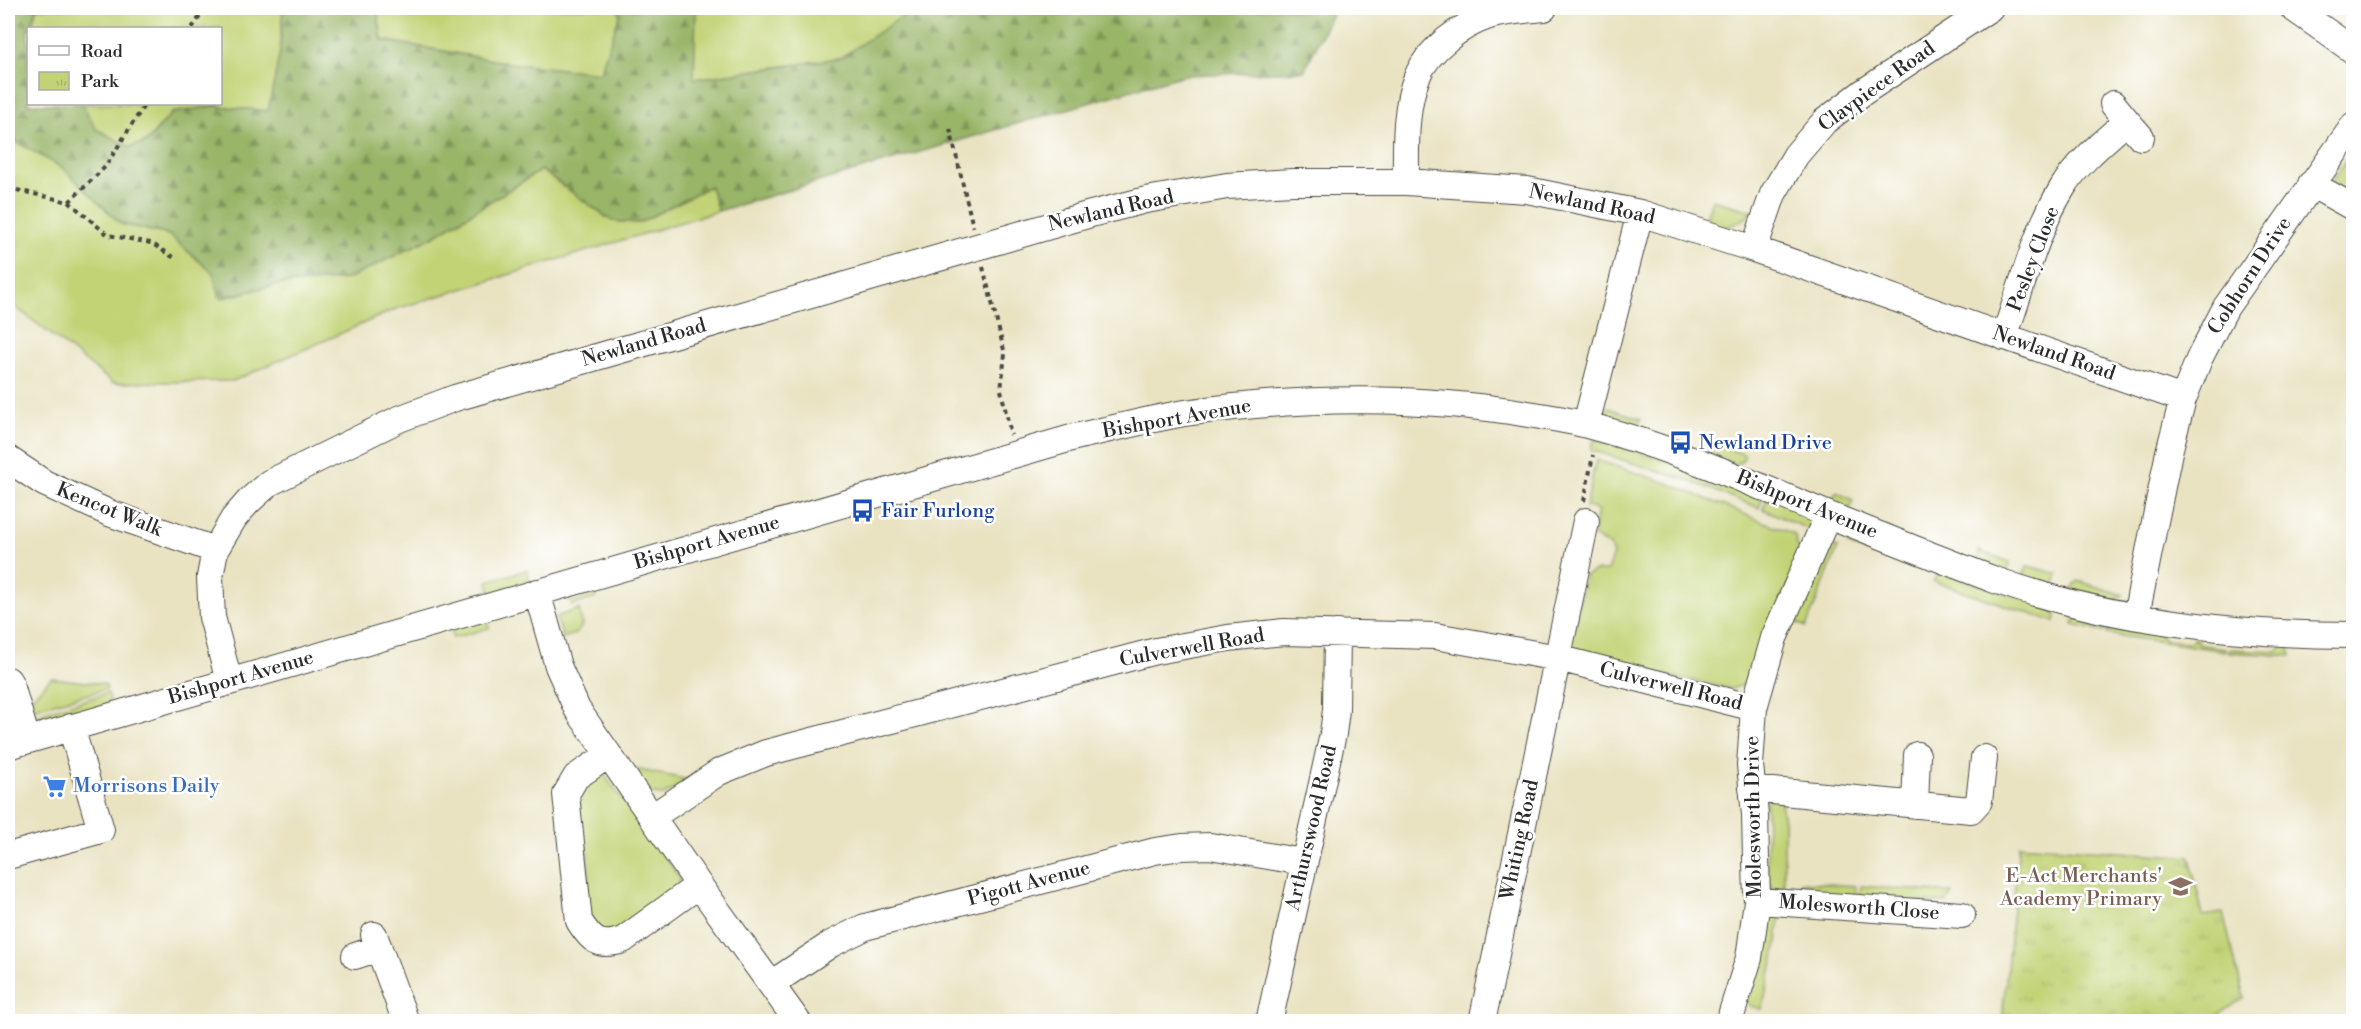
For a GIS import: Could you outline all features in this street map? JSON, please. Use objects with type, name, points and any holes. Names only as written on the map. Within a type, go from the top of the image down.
[{"type":"street","points":[[1406,182],[1408,113],[1417,76],[1438,46],[1468,24],[1492,15],[1544,8]]},
{"type":"street","name":"Claypiece Road","points":[[1754,249],[1773,194],[1796,154],[1825,121],[1862,93],[1990,8]]},
{"type":"street","points":[[2293,8],[2354,51]]},
{"type":"street","name":"Pesley Close","points":[[2004,337],[2045,221],[2064,186],[2090,154],[2127,121]]},
{"type":"street","name":"Cobhorn Drive","points":[[2136,616],[2169,452],[2183,399],[2200,357],[2226,307],[2354,125]]},
{"type":"street","name":"Newland Road","points":[[229,681],[209,598],[215,550],[234,518],[269,483],[399,419],[455,398],[977,246],[1146,200],[1227,186],[1292,182],[1406,182],[1527,190],[1640,213],[1754,249],[2183,399]]},
{"type":"street","points":[[2311,184],[2354,208]]},
{"type":"street","points":[[1586,424],[1640,213]]},
{"type":"street","name":"Bishport Avenue","points":[[17,743],[1076,437],[1183,413],[1290,401],[1381,400],[1485,406],[1586,424],[1715,466],[1828,515],[1998,581],[2067,601],[2136,616],[2215,628],[2294,635],[2354,635]]},
{"type":"street","name":"Kencot Walk","points":[[8,459],[44,483],[109,513],[215,550]]},
{"type":"street","name":"Molesworth Drive","points":[[1730,1022],[1749,958],[1757,901],[1757,864],[1750,765],[1754,708],[1774,638],[1828,515]]},
{"type":"street","name":"Whiting Road","points":[[1482,1022],[1586,520]]},
{"type":"street","points":[[537,592],[558,666],[577,709],[699,885],[798,1022]]},
{"type":"street","name":"Culverwell Road","points":[[652,817],[719,772],[766,753],[1156,651],[1228,638],[1273,633],[1435,636],[1558,658],[1754,708]]},
{"type":"street","name":"Arthurswood Road","points":[[1269,1022],[1333,734],[1336,710],[1337,633]]},
{"type":"street","points":[[8,680],[11,685],[17,743]]},
{"type":"street","points":[[8,856],[100,830],[71,727]]},
{"type":"street","points":[[608,755],[576,777],[566,794],[579,921],[586,932],[595,941],[608,945],[623,940],[699,885]]},
{"type":"street","points":[[1915,804],[1917,755]]},
{"type":"street","points":[[1752,789],[1971,810],[1979,801],[1984,758]]},
{"type":"street","name":"Pigott Avenue","points":[[771,984],[831,944],[865,927],[1155,851],[1210,846],[1303,862]]},
{"type":"street","name":"Molesworth Close","points":[[1757,901],[1962,915]]},
{"type":"street","points":[[355,956],[377,942],[406,1022]]},
{"type":"path","points":[[193,27],[206,8]]},
{"type":"path","points":[[69,202],[105,167],[144,105]]},
{"type":"path","points":[[950,129],[977,246],[1002,334],[1005,354],[1001,390],[1016,455]]},
{"type":"path","points":[[8,188],[69,202],[108,235],[151,243],[176,259]]},
{"type":"path","points":[[1586,520],[1583,505],[1593,455]]},
{"type":"green space","points":[[8,8],[38,8],[31,27],[27,27],[27,105],[83,105],[96,129],[130,147],[147,142],[172,113],[214,106],[268,111],[280,52],[283,8],[377,8],[382,40],[515,64],[600,73],[620,14],[618,8],[696,8],[694,79],[840,58],[915,8],[1335,8],[1304,71],[1184,75],[718,211],[710,186],[639,223],[612,221],[541,170],[434,236],[348,279],[281,284],[220,298],[213,273],[169,235],[121,224],[63,168],[8,137]]},
{"type":"green space","points":[[283,8],[280,52],[269,111],[214,106],[172,113],[146,142],[130,147],[95,129],[83,105],[222,105],[222,27],[31,27],[36,9]]},
{"type":"green space","points":[[377,8],[618,8],[620,14],[600,73],[515,64],[382,40]]},
{"type":"green space","points":[[696,8],[915,8],[840,58],[693,79]]},
{"type":"green space","points":[[8,137],[63,168],[121,224],[169,235],[213,273],[221,298],[281,284],[348,279],[434,236],[541,170],[612,221],[639,223],[710,186],[718,211],[396,309],[233,381],[113,383],[8,301]]},
{"type":"green space","points":[[2353,151],[2353,200],[2331,187],[2333,179]]},
{"type":"green space","points":[[1712,200],[1752,211],[1746,218],[1723,227],[1705,221]]},
{"type":"green space","points":[[1608,408],[1641,419],[1637,429],[1611,421],[1602,409]]},
{"type":"green space","points":[[1594,439],[1765,491],[1759,508],[1690,481],[1591,450]]},
{"type":"green space","points":[[1714,443],[1745,455],[1741,462],[1734,464],[1711,454]]},
{"type":"green space","points":[[1596,460],[1662,481],[1794,534],[1800,554],[1758,667],[1747,683],[1731,689],[1597,660],[1569,648],[1585,576],[1595,571],[1607,571],[1613,555],[1610,546],[1593,536],[1598,510],[1586,507]]},
{"type":"green space","points":[[1836,492],[1853,500],[1848,511],[1830,504]]},
{"type":"green space","points":[[1769,494],[1805,508],[1813,523],[1810,530],[1763,509]]},
{"type":"green space","points":[[1848,533],[1883,547],[1879,557],[1848,545],[1845,539]]},
{"type":"green space","points":[[1823,542],[1838,548],[1806,627],[1791,620]]},
{"type":"green space","points":[[1979,551],[2010,562],[2005,574],[1978,565]]},
{"type":"green space","points":[[2028,566],[2058,574],[2054,587],[2022,578]]},
{"type":"green space","points":[[527,570],[530,581],[491,593],[488,581]]},
{"type":"green space","points":[[1939,572],[2050,607],[2056,616],[2055,622],[1933,581]]},
{"type":"green space","points":[[2078,581],[2123,595],[2115,600],[2071,591]]},
{"type":"green space","points":[[566,586],[593,589],[596,598],[572,605]]},
{"type":"green space","points":[[579,609],[582,625],[577,633],[563,638],[556,617]]},
{"type":"green space","points":[[487,616],[489,628],[453,638],[450,627]]},
{"type":"green space","points":[[2085,616],[2106,621],[2104,632],[2073,625],[2074,620]]},
{"type":"green space","points":[[2111,622],[2157,631],[2164,640],[2190,642],[2195,637],[2201,645],[2225,648],[2225,651],[2107,634]]},
{"type":"green space","points":[[2283,644],[2289,644],[2291,656],[2229,652],[2229,649],[2278,651]]},
{"type":"green space","points":[[51,678],[105,684],[107,689],[31,709],[28,701]]},
{"type":"green space","points":[[108,693],[110,700],[105,706],[43,723],[31,716]]},
{"type":"green space","points":[[600,769],[680,878],[678,888],[613,933],[593,928],[582,887],[589,877],[586,841],[576,832],[579,781]]},
{"type":"green space","points":[[635,769],[684,779],[686,782],[664,795],[651,794],[632,771]]},
{"type":"green space","points":[[1766,797],[1780,797],[1784,822],[1784,892],[1773,888],[1768,880]]},
{"type":"green space","points":[[2019,845],[2190,857],[2203,916],[2223,913],[2244,998],[2222,1012],[2215,1021],[2002,1021]]},
{"type":"green space","points":[[1801,882],[1856,886],[1855,898],[1804,894],[1801,890]]},
{"type":"green space","points":[[1861,886],[1952,893],[1946,903],[1859,899]]},
{"type":"green space","points":[[1781,910],[1776,949],[1762,1009],[1750,1006],[1747,1002],[1768,914]]},
{"type":"place","name":"Newland Drive","points":[[1681,443]]},
{"type":"place","name":"Fair Furlong","points":[[863,511]]},
{"type":"place","name":"Morrisons Daily","points":[[55,786]]},
{"type":"place","name":"E-Act Merchants' Academy Primary","points":[[2180,887]]}]
